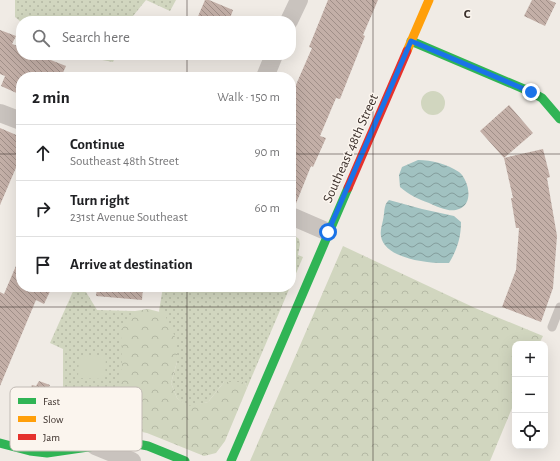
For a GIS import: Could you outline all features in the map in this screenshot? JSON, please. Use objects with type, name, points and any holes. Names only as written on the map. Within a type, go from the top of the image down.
[{"type":"street","points":[[291,16],[299,0]]},
{"type":"street","name":"Southeast 48th Street","points":[[230,461],[429,0]]},
{"type":"street","points":[[411,41],[531,92],[542,98],[560,119]]},
{"type":"street","points":[[266,72],[272,60]]},
{"type":"street","points":[[0,113],[16,119]]},
{"type":"street","points":[[296,218],[328,232]]},
{"type":"street","points":[[0,443],[10,446]]},
{"type":"street","points":[[142,445],[185,461]]},
{"type":"street","points":[[27,451],[47,453],[61,451]]},
{"type":"street","points":[[107,451],[132,461]]},
{"type":"lane","points":[[552,327],[560,307]]},
{"type":"green space","points":[[15,0],[146,0],[133,16],[15,17]]},
{"type":"green space","points":[[146,0],[176,0],[170,11]]},
{"type":"green space","points":[[102,60],[114,60],[113,62]]},
{"type":"green space","points":[[433,91],[442,94],[445,103],[442,112],[433,115],[424,112],[421,103],[424,94]]},
{"type":"green space","points":[[296,237],[299,239],[300,244],[298,255],[303,257],[296,273]]},
{"type":"green space","points":[[343,246],[475,308],[543,336],[540,341],[512,341],[512,408],[490,461],[250,461]]},
{"type":"green space","points":[[73,292],[86,292],[97,310],[135,311],[136,387],[63,387],[63,349],[50,343]]},
{"type":"green space","points":[[162,292],[288,292],[247,388],[245,382],[224,382],[208,402],[187,407],[177,398],[171,383],[177,362],[159,311]]},
{"type":"green space","points":[[148,309],[164,313],[177,341],[177,362],[171,383],[177,398],[187,406],[208,402],[224,382],[245,382],[247,388],[225,441],[216,453],[204,456],[147,433],[142,422],[142,387],[121,387],[118,376],[122,368],[121,330],[135,311]]},
{"type":"green space","points":[[79,355],[106,356],[105,379],[78,378]]},
{"type":"green space","points":[[142,412],[153,417],[147,433],[142,432]]},
{"type":"water","points":[[418,160],[439,163],[459,172],[465,180],[468,192],[467,202],[464,206],[455,210],[444,209],[421,200],[400,187],[399,175],[402,167]]},
{"type":"water","points":[[389,200],[454,216],[461,222],[458,244],[449,263],[420,261],[409,258],[390,250],[384,244],[381,236],[381,230],[385,207]]},
{"type":"building","points":[[205,0],[209,0],[233,10],[231,16],[198,16]]},
{"type":"building","points":[[328,0],[378,0],[363,35],[365,36],[340,99],[336,98],[320,136],[326,138],[313,167],[311,166],[296,204],[296,85],[312,48],[309,47]]},
{"type":"building","points":[[532,0],[549,0],[556,3],[545,26],[524,16]]},
{"type":"building","points":[[0,30],[16,36],[12,44],[16,45],[16,60],[51,60],[66,66],[63,72],[16,72],[16,93],[1,86],[5,76],[0,74]]},
{"type":"building","points":[[509,105],[533,133],[504,158],[480,131]]},
{"type":"building","points":[[0,128],[16,135],[16,168],[0,205]]},
{"type":"building","points":[[543,149],[550,177],[547,178],[557,236],[553,288],[541,322],[502,307],[516,270],[519,228],[516,228],[511,198],[513,198],[504,158]]},
{"type":"building","points":[[16,266],[16,292],[50,292],[44,304],[36,300],[0,386],[0,292],[4,294]]},
{"type":"building","points":[[96,292],[143,292],[142,300],[96,296]]},
{"type":"building","points":[[39,381],[50,385],[49,387],[31,387],[32,385],[36,386]]},
{"type":"traffic: fast","points":[[411,41],[531,92],[542,98],[560,119]]},
{"type":"traffic: fast","points":[[231,461],[348,188]]},
{"type":"traffic: fast","points":[[0,443],[10,446]]},
{"type":"traffic: fast","points":[[142,445],[185,461]]},
{"type":"traffic: fast","points":[[30,451],[47,453],[61,451]]},
{"type":"traffic: slow","points":[[407,51],[429,0]]},
{"type":"traffic: jam","points":[[348,188],[407,51]]},
{"type":"route","points":[[328,232],[411,41],[531,92]]}]
